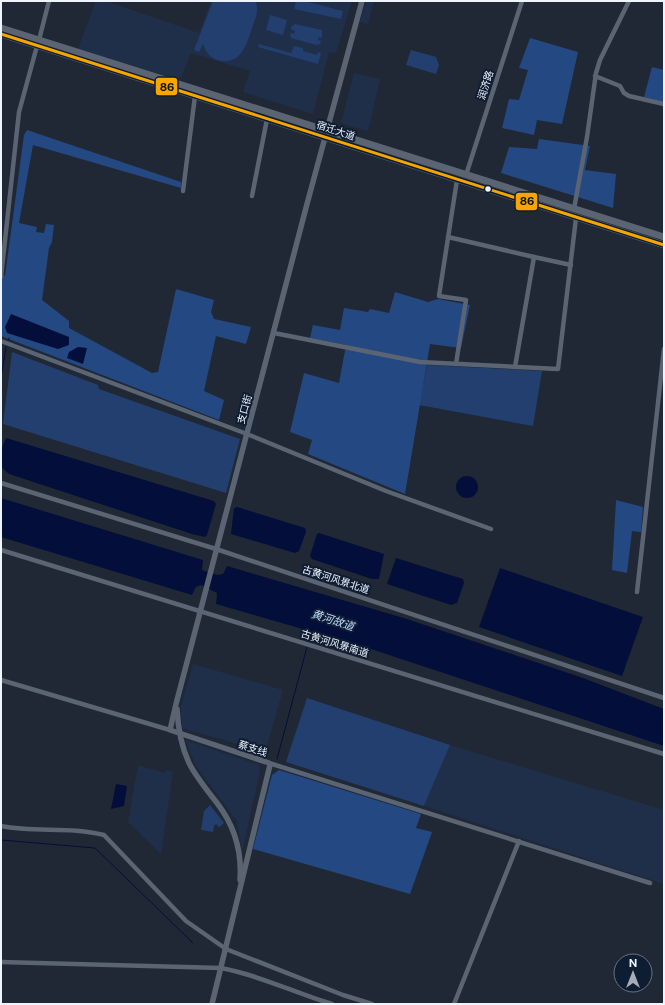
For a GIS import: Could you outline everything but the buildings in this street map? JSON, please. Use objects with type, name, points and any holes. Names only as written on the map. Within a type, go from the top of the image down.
[{"type":"main road","name":"宿迁大道","points":[[1,28],[38,43],[196,96],[268,119],[325,134],[457,180],[664,245]]},
{"type":"main road","name":"宿迁大道","points":[[1,34],[38,43],[325,134],[466,175],[664,237]]},
{"type":"street","points":[[1,277],[19,112],[49,1]]},
{"type":"street","name":"支口街","points":[[200,611],[325,134],[362,1]]},
{"type":"street","name":"润济路","points":[[466,175],[522,1]]},
{"type":"street","points":[[574,209],[587,137],[595,76],[600,60],[629,1]]},
{"type":"street","points":[[595,76],[620,86],[624,93],[629,96],[664,104]]},
{"type":"street","points":[[183,191],[196,96]]},
{"type":"street","points":[[252,196],[268,119]]},
{"type":"street","points":[[456,364],[466,300],[439,296],[457,180]]},
{"type":"street","points":[[274,333],[420,362],[558,370],[576,218]]},
{"type":"street","points":[[448,237],[570,265]]},
{"type":"street","points":[[515,367],[534,257]]},
{"type":"street","points":[[1,341],[247,434],[386,491],[491,529]]},
{"type":"street","points":[[637,592],[662,390],[664,350]]},
{"type":"street","name":"古黄河风景北道","points":[[1,483],[216,549],[664,698]]},
{"type":"street","name":"古黄河风景南道","points":[[1,550],[664,754]]},
{"type":"street","points":[[1,680],[170,730],[177,697],[200,611]]},
{"type":"street","points":[[177,697],[180,733],[189,763],[224,812],[232,829],[240,858],[239,894]]},
{"type":"street","name":"蔡支线","points":[[170,730],[269,763],[212,1004]]},
{"type":"street","points":[[269,763],[650,883]]},
{"type":"street","points":[[1,826],[20,829],[92,832],[104,835],[186,921],[226,949],[342,995],[372,1004]]},
{"type":"street","points":[[454,1004],[519,842]]},
{"type":"street","points":[[1,962],[221,968],[240,972],[305,996],[332,1004]]},
{"type":"shaded area","points":[[96,1],[106,1],[199,33],[211,1],[352,1],[336,53],[329,52],[313,114],[243,92],[250,71],[191,53],[180,80],[78,49]]},
{"type":"shaded area","points":[[213,1],[255,1],[257,8],[250,34],[242,52],[234,59],[228,61],[217,60],[212,57],[207,53],[203,44],[199,52],[194,50]]},
{"type":"shaded area","points":[[296,1],[304,1],[343,11],[341,19],[294,9]]},
{"type":"shaded area","points":[[366,1],[374,1],[368,24],[360,22]]},
{"type":"shaded area","points":[[270,15],[287,20],[283,35],[266,30]]},
{"type":"shaded area","points":[[295,24],[322,30],[322,38],[319,37],[318,40],[321,41],[320,44],[317,45],[291,38],[290,33],[294,34],[295,31],[291,29],[291,27]]},
{"type":"shaded area","points":[[530,38],[578,52],[562,124],[537,120],[534,135],[502,128],[509,99],[519,100],[528,70],[519,68]]},
{"type":"shaded area","points":[[259,44],[291,53],[294,46],[303,48],[303,51],[317,55],[318,52],[321,53],[318,64],[258,47]]},
{"type":"shaded area","points":[[411,50],[436,57],[439,65],[436,74],[406,65]]},
{"type":"shaded area","points":[[652,67],[664,70],[664,102],[644,97]]},
{"type":"shaded area","points":[[354,73],[380,79],[368,131],[341,123]]},
{"type":"shaded area","points":[[27,130],[181,182],[181,188],[33,145],[19,223],[37,227],[36,232],[44,233],[46,224],[54,225],[52,242],[49,248],[42,300],[69,321],[69,328],[152,373],[158,372],[176,289],[214,300],[211,312],[214,319],[251,327],[246,344],[216,336],[204,391],[224,400],[219,420],[1,336],[1,275],[5,276],[24,135]]},
{"type":"shaded area","points":[[539,139],[590,146],[585,170],[616,174],[613,208],[501,173],[509,147],[537,149]]},
{"type":"shaded area","points":[[395,292],[428,302],[438,299],[470,305],[461,348],[430,344],[405,494],[308,454],[312,440],[290,432],[304,373],[339,383],[346,345],[310,338],[313,325],[340,330],[344,308],[368,312],[370,309],[389,313]]},
{"type":"shaded area","points":[[12,352],[98,385],[99,389],[240,439],[226,493],[3,424]]},
{"type":"shaded area","points":[[427,365],[542,371],[533,426],[419,405]]},
{"type":"shaded area","points":[[616,500],[643,507],[641,532],[632,531],[627,573],[612,570]]},
{"type":"shaded area","points":[[193,664],[283,690],[265,752],[182,728],[181,707]]},
{"type":"shaded area","points":[[307,698],[450,745],[424,806],[286,762]]},
{"type":"shaded area","points":[[185,740],[259,765],[260,771],[242,852],[237,821],[196,766]]},
{"type":"shaded area","points":[[450,745],[664,810],[664,884],[424,806]]},
{"type":"shaded area","points":[[138,765],[165,773],[166,770],[173,772],[161,854],[128,822]]},
{"type":"shaded area","points":[[279,770],[421,814],[416,828],[432,832],[410,894],[253,849],[272,775]]},
{"type":"shaded area","points":[[210,805],[224,823],[219,827],[216,824],[213,832],[201,830],[204,811]]},
{"type":"water","points":[[11,314],[69,337],[69,345],[58,349],[7,333],[5,327]]},
{"type":"water","points":[[78,347],[87,348],[83,364],[67,358],[69,352]]},
{"type":"water","points":[[6,438],[214,501],[216,504],[207,535],[205,537],[192,534],[9,474],[1,467],[1,450]]},
{"type":"water","points":[[467,476],[475,479],[478,487],[475,495],[467,498],[459,495],[456,487],[459,479]]},
{"type":"water","name":"黄河故道","points":[[1,498],[203,560],[202,570],[217,575],[223,574],[227,566],[407,619],[583,678],[664,709],[664,746],[365,647],[216,604],[217,593],[201,585],[196,587],[192,595],[1,537]]},
{"type":"water","points":[[237,507],[305,528],[306,532],[299,551],[295,553],[231,534],[234,508]]},
{"type":"water","points":[[319,533],[384,554],[379,579],[372,579],[312,559],[310,556],[317,534]]},
{"type":"water","points":[[396,558],[463,579],[464,583],[457,603],[451,605],[387,584]]},
{"type":"water","points":[[500,568],[643,617],[622,676],[479,627]]},
{"type":"water","points":[[116,784],[127,786],[124,806],[111,809]]},
{"type":"waterway","points":[[1,378],[6,347]]},
{"type":"waterway","points":[[308,641],[311,630]]},
{"type":"waterway","points":[[277,759],[307,647]]},
{"type":"waterway","points":[[1,840],[95,848],[193,943]]},
{"type":"transit line","name":"86","points":[[1,34],[664,245]]}]
